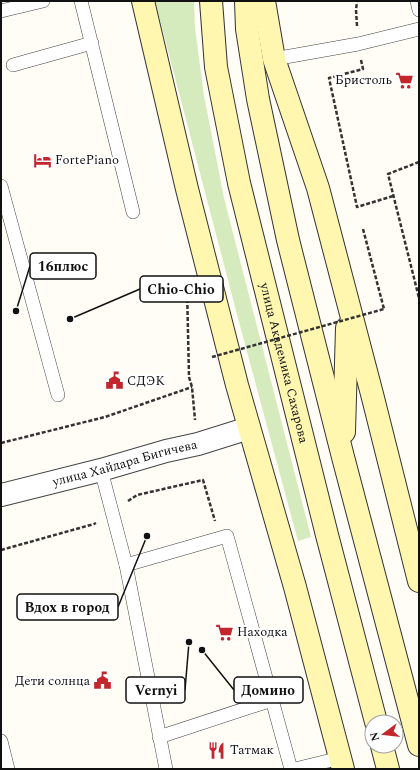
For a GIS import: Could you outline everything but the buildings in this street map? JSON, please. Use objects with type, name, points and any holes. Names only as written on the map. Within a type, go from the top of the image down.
[{"type":"main road","points":[[143,1],[187,189],[249,428],[294,587],[341,764]]},
{"type":"main road","name":"улица Академика Сахарова","points":[[211,1],[216,67],[239,184],[327,535],[374,714]]},
{"type":"main road","points":[[246,1],[247,29],[258,99],[288,240],[343,457],[419,745]]},
{"type":"main road","points":[[264,1],[274,59],[318,188],[419,581]]},
{"type":"main road","points":[[343,457],[348,304]]},
{"type":"main road","points":[[384,754],[388,769]]},
{"type":"street","name":"улица Хайдара Бигичева","points":[[1,495],[101,470],[166,451],[198,444],[249,428]]},
{"type":"lane","points":[[81,1],[133,212]]},
{"type":"lane","points":[[417,1],[419,10]]},
{"type":"lane","points":[[1,11],[38,2]]},
{"type":"lane","points":[[274,59],[358,44],[419,29]]},
{"type":"lane","points":[[13,64],[92,43]]},
{"type":"lane","points":[[1,186],[58,395]]},
{"type":"lane","points":[[101,470],[126,565],[166,769]]},
{"type":"lane","points":[[126,565],[227,536],[291,769]]},
{"type":"lane","points":[[159,736],[272,700]]},
{"type":"lane","points":[[1,741],[8,769]]},
{"type":"lane","points":[[295,769],[341,764]]},
{"type":"path","points":[[357,1],[356,10],[358,44],[363,69],[329,78],[357,207],[394,196]]},
{"type":"path","points":[[419,162],[388,174],[419,298]]},
{"type":"path","points":[[212,357],[384,308],[363,229]]},
{"type":"path","points":[[187,287],[189,378],[192,387],[195,420]]},
{"type":"path","points":[[1,443],[104,417],[192,387]]},
{"type":"green space","points":[[155,1],[194,1],[195,28],[204,96],[224,198],[311,537],[298,541],[239,322]]},
{"type":"place","name":"Бристоль","points":[[405,80]]},
{"type":"place","name":"FortePiano","points":[[42,160]]},
{"type":"place","name":"16плюс","points":[[16,311]]},
{"type":"place","name":"Chio-Chio","points":[[70,319]]},
{"type":"place","name":"СДЭК","points":[[114,381]]},
{"type":"place","name":"Вдох в город","points":[[147,536]]},
{"type":"place","name":"Находка","points":[[224,632]]},
{"type":"place","name":"Vernyi","points":[[189,642]]},
{"type":"place","name":"Домино","points":[[202,650]]},
{"type":"place","name":"Дети солнца","points":[[103,681]]},
{"type":"place","name":"Татмак","points":[[217,750]]}]
